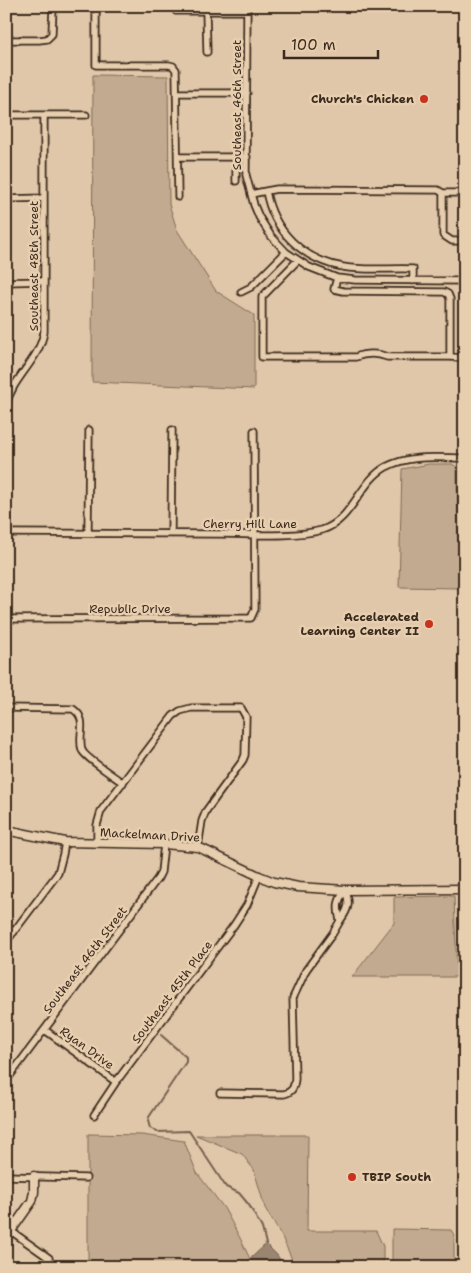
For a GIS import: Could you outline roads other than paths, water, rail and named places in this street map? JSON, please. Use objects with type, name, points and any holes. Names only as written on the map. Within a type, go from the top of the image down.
[{"type":"street","points":[[6,40],[47,38],[52,34],[53,6]]},
{"type":"street","points":[[96,6],[96,65],[173,66],[177,71],[178,197]]},
{"type":"street","points":[[176,6],[176,11],[247,9]]},
{"type":"street","name":"Southeast 46th Street","points":[[247,9],[246,176],[251,194],[259,217],[271,236],[286,252],[298,261],[321,273],[337,278]]},
{"type":"street","points":[[206,11],[207,52]]},
{"type":"street","points":[[177,93],[247,93]]},
{"type":"street","points":[[6,116],[86,115]]},
{"type":"street","name":"Southeast 48th Street","points":[[6,405],[11,390],[38,351],[41,344],[44,322],[44,116]]},
{"type":"street","points":[[236,157],[236,181]]},
{"type":"street","points":[[178,158],[247,157]]},
{"type":"street","points":[[251,194],[276,189],[438,190],[443,193],[465,193]]},
{"type":"street","points":[[266,191],[268,205],[274,219],[284,234],[312,256],[343,267],[413,269],[414,281]]},
{"type":"street","points":[[443,193],[443,235],[452,241],[465,241]]},
{"type":"street","points":[[6,199],[44,198]]},
{"type":"street","points":[[241,292],[251,287],[286,252]]},
{"type":"street","points":[[298,261],[262,296],[262,357],[356,357],[362,355],[382,355],[387,357],[465,358]]},
{"type":"street","points":[[450,357],[450,296],[446,293],[343,291],[334,289],[337,278],[355,280],[465,281]]},
{"type":"street","points":[[6,282],[44,281]]},
{"type":"street","points":[[437,281],[437,292]]},
{"type":"street","points":[[88,534],[89,430]]},
{"type":"street","points":[[171,534],[172,430]]},
{"type":"street","points":[[254,430],[255,534]]},
{"type":"street","name":"Cherry Hill Lane","points":[[6,533],[299,534],[327,528],[345,515],[365,487],[385,468],[406,459],[465,458]]},
{"type":"street","name":"Republic Drive","points":[[6,619],[248,619],[252,617],[254,609],[255,534]]},
{"type":"street","points":[[6,708],[73,709],[80,715],[82,720],[82,750],[84,753],[123,783]]},
{"type":"street","points":[[97,843],[99,817],[173,716],[180,711],[191,708],[237,708],[244,711],[246,717],[244,760],[206,811],[202,820],[198,847]]},
{"type":"street","name":"Mackelman Drive","points":[[6,830],[65,842],[164,844],[198,847],[259,876],[298,888],[346,890],[465,889]]},
{"type":"street","points":[[6,942],[58,873],[65,842]]},
{"type":"street","name":"Southeast 46th Street","points":[[6,1081],[162,872],[164,844]]},
{"type":"street","name":"Southeast 45th Place","points":[[94,1115],[116,1082],[234,925],[247,905],[259,876]]},
{"type":"street","points":[[340,921],[338,900],[346,890]]},
{"type":"street","points":[[220,1093],[284,1094],[293,1089],[293,998],[306,970],[348,912],[349,899],[346,890]]},
{"type":"street","points":[[338,906],[348,906]]},
{"type":"street","points":[[6,926],[14,932]]},
{"type":"street","name":"Ryan Drive","points":[[45,1030],[116,1082]]},
{"type":"street","points":[[6,1176],[86,1178]]},
{"type":"street","points":[[6,1238],[32,1200],[34,1176]]},
{"type":"street","points":[[11,1231],[49,1258]]},
{"type":"waterway","points":[[161,1035],[186,1057],[186,1062],[149,1117],[150,1128],[157,1132],[189,1131],[226,1187],[239,1193],[249,1205],[262,1228],[266,1244]]},
{"type":"place","name":"Church's Chicken","points":[[424,99]]},
{"type":"place","name":"Accelerated Learning Center II","points":[[429,624]]},
{"type":"place","name":"TBIP South","points":[[352,1177]]}]
